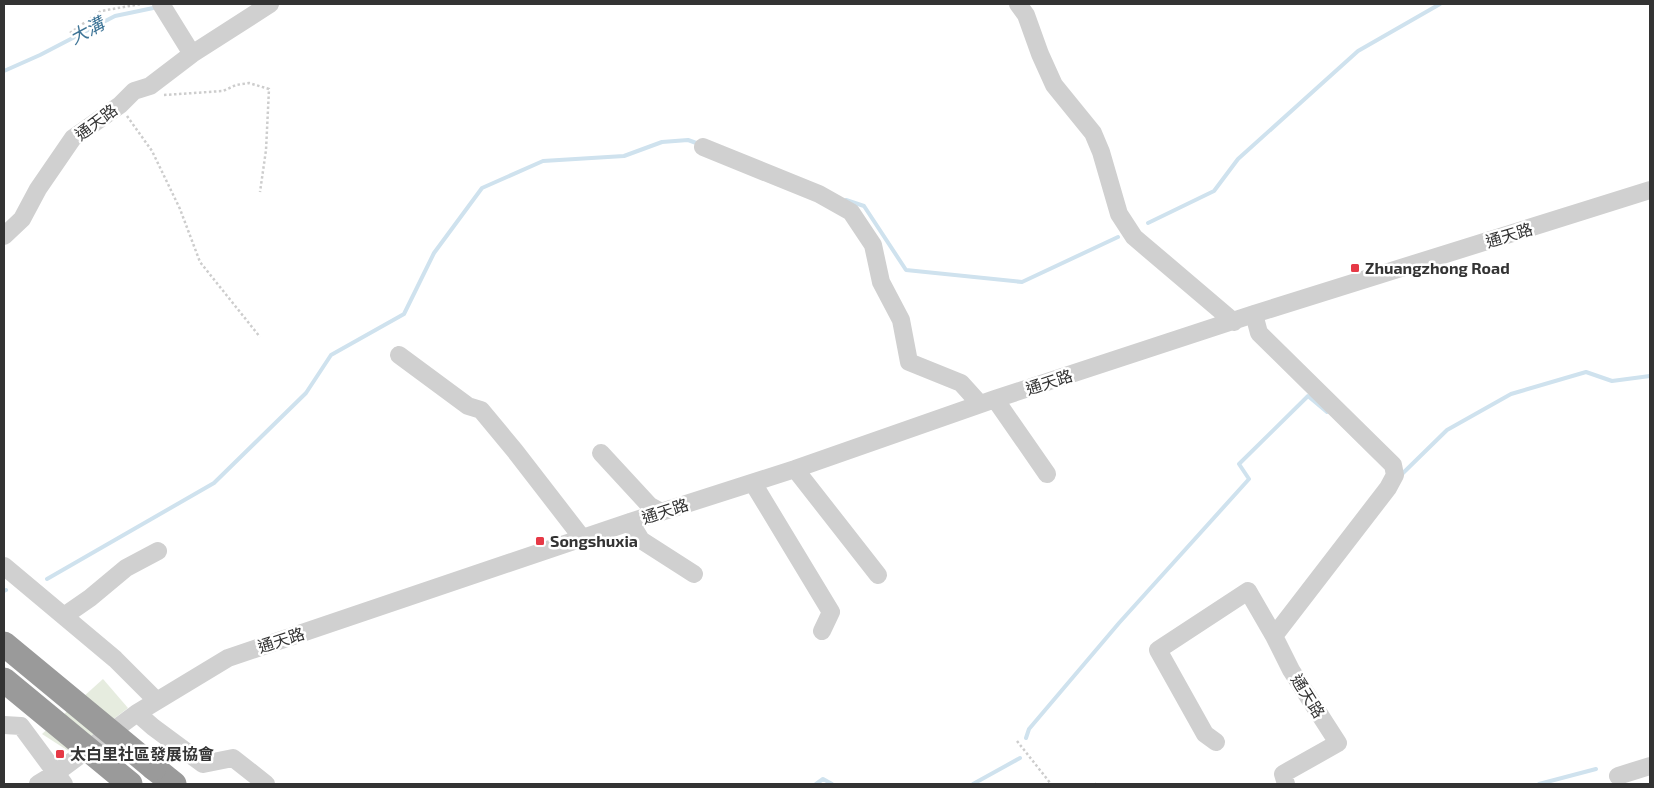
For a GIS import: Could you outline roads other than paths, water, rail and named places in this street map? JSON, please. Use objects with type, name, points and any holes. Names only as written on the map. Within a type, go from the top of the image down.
[{"type":"highway","points":[[4,644],[174,784]]},
{"type":"highway","points":[[4,680],[130,784]]},
{"type":"street","points":[[161,4],[192,54]]},
{"type":"street","name":"通天路","points":[[4,236],[22,219],[38,189],[73,138],[120,105],[134,91],[150,86],[192,54],[270,4]]},
{"type":"street","points":[[1018,4],[1026,15],[1054,85],[1093,134],[1101,152],[1119,214],[1134,237],[1234,322]]},
{"type":"street","points":[[702,147],[819,194],[852,212],[873,245],[881,282],[901,320],[909,362],[961,384],[988,401],[1047,474]]},
{"type":"street","name":"通天路","points":[[38,784],[60,779],[137,713],[228,658],[630,522],[795,469],[988,401],[1254,314],[1650,190]]},
{"type":"street","points":[[1216,742],[1204,734],[1158,650],[1248,591],[1274,636],[1388,488],[1395,475],[1393,465],[1259,333],[1254,314]]},
{"type":"street","points":[[399,355],[468,406],[480,410],[515,451],[583,538]]},
{"type":"street","points":[[601,453],[650,506],[661,512]]},
{"type":"street","points":[[795,469],[878,575]]},
{"type":"street","points":[[753,483],[830,612],[822,631]]},
{"type":"street","points":[[630,522],[641,540],[694,574]]},
{"type":"street","points":[[64,616],[90,598],[126,568],[158,551]]},
{"type":"street","points":[[4,566],[115,658],[157,701]]},
{"type":"street","name":"通天路","points":[[1274,636],[1291,670],[1338,744],[1283,774],[1286,784]]},
{"type":"street","points":[[137,713],[204,764],[232,758],[266,784]]},
{"type":"street","points":[[4,725],[21,726],[60,779]]},
{"type":"street","points":[[1618,776],[1650,766]]},
{"type":"waterway","points":[[1148,223],[1214,191],[1238,159],[1358,51],[1440,4]]},
{"type":"waterway","name":"大溝","points":[[4,71],[40,55],[115,16],[158,7]]},
{"type":"waterway","points":[[47,579],[214,483],[306,393],[331,355],[404,314],[434,253],[482,188],[543,161],[624,156],[662,142],[688,140],[699,144]]},
{"type":"waterway","points":[[846,200],[864,206],[906,270],[1022,282],[1118,237]]},
{"type":"waterway","points":[[1401,475],[1447,430],[1511,394],[1586,372],[1612,381],[1650,376]]},
{"type":"waterway","points":[[1026,738],[1029,729],[1119,623],[1249,479],[1239,464],[1308,396],[1327,412]]},
{"type":"waterway","points":[[973,784],[1020,758]]},
{"type":"waterway","points":[[1539,784],[1596,769]]},
{"type":"waterway","points":[[816,784],[823,779],[832,784]]},
{"type":"place","name":"Zhuangzhong Road","points":[[1355,268]]},
{"type":"place","name":"Songshuxia","points":[[540,541]]},
{"type":"place","name":"太白里社區發展協會","points":[[60,754]]}]
